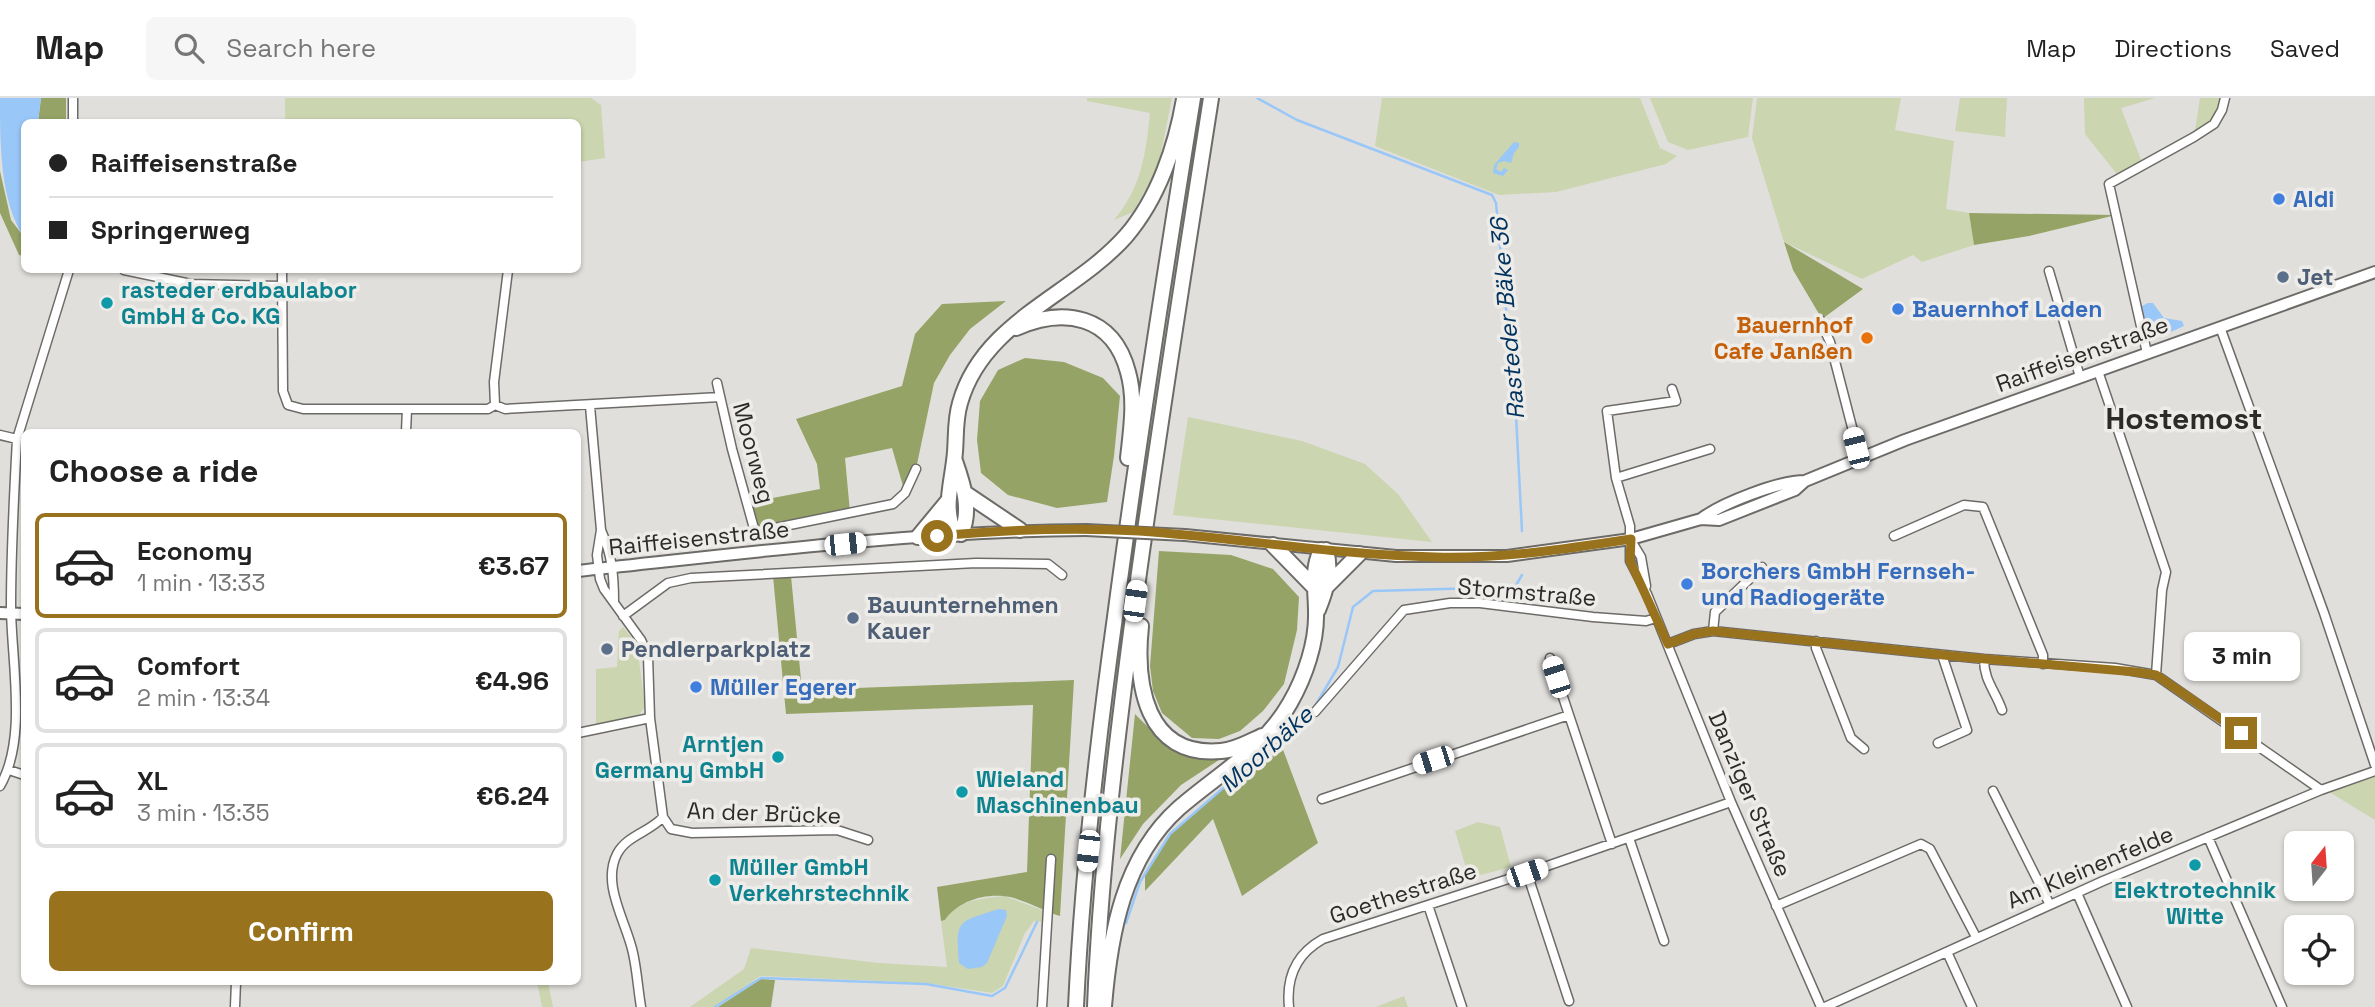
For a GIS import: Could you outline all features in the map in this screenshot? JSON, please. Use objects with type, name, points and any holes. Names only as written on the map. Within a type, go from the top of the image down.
[{"type":"highway","points":[[955,458],[965,493],[965,523],[958,534],[951,526],[947,502],[955,458],[956,421],[967,383],[979,362],[1008,331],[1028,312],[1099,263],[1142,215],[1169,156],[1185,98]]},
{"type":"highway","points":[[1076,1007],[1094,781],[1124,545],[1193,98]]},
{"type":"highway","points":[[1094,1007],[1113,783],[1142,549],[1211,98]]},
{"type":"highway","points":[[1008,331],[1044,317],[1076,318],[1103,331],[1125,361],[1132,392],[1132,413],[1122,509],[1124,545]]},
{"type":"highway","points":[[965,493],[1020,530]]},
{"type":"highway","points":[[918,537],[947,502]]},
{"type":"highway","points":[[1273,545],[1320,586]]},
{"type":"highway","points":[[1142,549],[1148,570],[1140,637],[1140,681],[1144,699],[1157,725],[1178,743],[1206,751],[1222,751],[1266,735]]},
{"type":"highway","points":[[1104,1007],[1111,945],[1119,908],[1141,857],[1159,830],[1178,809],[1247,755],[1266,735],[1284,712],[1300,684],[1307,666],[1320,586],[1317,559],[1324,550]]},
{"type":"highway","points":[[1320,586],[1359,554]]},
{"type":"street","points":[[73,119],[74,98]]},
{"type":"street","points":[[2147,353],[2109,184],[2214,124],[2225,98]]},
{"type":"street","points":[[2049,271],[2080,377]]},
{"type":"street","name":"Raiffeisenstraße","points":[[581,571],[918,537],[1020,530],[1185,535],[1359,554],[1437,557],[1507,556],[1631,539],[1701,519],[1719,520],[1795,490],[1805,481],[1860,458],[2375,272]]},
{"type":"street","points":[[0,786],[9,770],[14,749],[15,718],[6,614],[17,439],[68,273]]},
{"type":"street","points":[[138,273],[191,284],[281,286]]},
{"type":"street","points":[[282,273],[283,391],[288,405],[303,409],[488,409],[495,405]]},
{"type":"street","points":[[495,405],[494,382],[508,273]]},
{"type":"street","points":[[1820,320],[1830,342],[1860,458]]},
{"type":"street","points":[[2220,327],[2324,612],[2375,765]]},
{"type":"street","points":[[2098,371],[2166,572],[2162,590],[2156,675]]},
{"type":"street","name":"Moorweg","points":[[717,383],[755,532]]},
{"type":"street","name":"Danziger Straße","points":[[1672,389],[1676,401],[1607,411],[1616,478],[1631,539],[1630,561],[1647,594],[1776,906],[1823,1007]]},
{"type":"street","points":[[495,405],[505,409],[590,406],[720,397]]},
{"type":"street","points":[[590,406],[601,530],[597,555],[599,569]]},
{"type":"street","points":[[406,429],[407,409]]},
{"type":"street","points":[[0,435],[17,439]]},
{"type":"street","points":[[1616,478],[1710,449]]},
{"type":"street","name":"Moorweg","points":[[712,538],[893,504],[905,493],[916,469]]},
{"type":"street","points":[[1894,536],[1964,505],[1983,507],[2043,655],[2043,664]]},
{"type":"street","points":[[601,530],[611,554],[614,602]]},
{"type":"street","points":[[623,615],[667,583],[691,578],[976,563],[1048,564],[1062,575]]},
{"type":"street","points":[[1713,631],[1715,612],[1762,568]]},
{"type":"street","name":"An der Brücke","points":[[599,569],[604,589],[641,640],[648,656],[650,718],[663,817],[671,829],[692,833],[837,830],[868,840]]},
{"type":"street","name":"Stormstraße","points":[[1315,712],[1404,610],[1450,603],[1480,603],[1593,617],[1646,621],[1656,618]]},
{"type":"street","points":[[1668,644],[1694,634],[1713,631],[1984,659],[2115,668],[2156,675],[2321,790]]},
{"type":"street","points":[[1816,641],[1816,648],[1851,738],[1864,749]]},
{"type":"street","points":[[1938,743],[1967,730],[1942,655]]},
{"type":"street","points":[[1550,658],[1612,844]]},
{"type":"street","points":[[1984,659],[1984,675],[1996,693],[2002,710]]},
{"type":"street","points":[[1322,799],[1569,715]]},
{"type":"street","points":[[581,732],[650,718]]},
{"type":"street","points":[[9,770],[21,774]]},
{"type":"street","name":"Am Kleinenfelde","points":[[1823,1007],[1976,937],[2208,837],[2321,790],[2375,771]]},
{"type":"street","points":[[1993,791],[2050,905]]},
{"type":"street","name":"Goethestraße","points":[[1289,1007],[1289,980],[1294,966],[1312,945],[1323,939],[1527,873],[1731,802]]},
{"type":"street","name":"An der Brücke","points":[[641,1007],[633,951],[613,886],[613,868],[617,854],[623,846],[656,825],[663,817]]},
{"type":"street","points":[[2208,837],[2282,1007]]},
{"type":"street","points":[[1629,838],[1664,941]]},
{"type":"street","points":[[1776,906],[1921,844],[1930,849],[1976,937]]},
{"type":"street","points":[[1042,1007],[1051,859]]},
{"type":"street","points":[[1527,873],[1569,1001]]},
{"type":"street","points":[[2077,894],[2127,1007]]},
{"type":"street","points":[[1428,905],[1462,1007]]},
{"type":"street","points":[[1947,952],[1972,1007]]},
{"type":"street","points":[[235,1007],[236,985]]},
{"type":"green space","points":[[41,98],[66,98],[66,119],[38,119]]},
{"type":"green space","points":[[285,98],[591,98],[601,105],[605,158],[581,162],[581,119],[285,119]]},
{"type":"green space","points":[[1087,98],[1172,98],[1158,168],[1133,212],[1114,220],[1130,196],[1141,170],[1150,113],[1087,101]]},
{"type":"green space","points":[[1382,98],[1640,98],[1660,148],[1677,156],[1666,164],[1556,192],[1499,195],[1375,146]]},
{"type":"green space","points":[[1650,98],[1753,98],[1748,137],[1688,150],[1668,142]]},
{"type":"green space","points":[[1757,98],[1901,98],[1895,130],[1954,141],[1946,209],[1969,213],[1974,245],[1922,262],[1913,255],[1862,279],[1784,242],[1752,138]]},
{"type":"green space","points":[[1960,98],[2007,98],[2005,137],[1955,131]]},
{"type":"green space","points":[[2084,98],[2155,98],[2121,108],[2143,165],[2120,178],[2085,134]]},
{"type":"green space","points":[[2200,98],[2225,98],[2222,110],[2194,137]]},
{"type":"green space","points":[[0,171],[11,220],[21,233],[21,255],[19,255],[0,213]]},
{"type":"green space","points":[[1969,213],[2116,215],[2029,236],[1974,245]]},
{"type":"green space","points":[[1784,242],[1863,289],[1822,319],[1793,270]]},
{"type":"green space","points":[[1006,301],[970,329],[950,355],[934,383],[916,469],[905,493],[892,448],[845,458],[850,512],[755,532],[747,503],[820,489],[817,464],[796,419],[902,386],[915,334],[942,304]]},
{"type":"green space","points":[[1025,358],[1064,362],[1103,378],[1120,396],[1107,502],[1057,508],[1008,495],[981,473],[977,440],[980,401],[998,370]]},
{"type":"green space","points":[[1188,417],[1302,441],[1365,464],[1398,494],[1432,542],[1173,515]]},
{"type":"green space","points":[[1159,551],[1231,555],[1273,569],[1299,597],[1297,630],[1284,684],[1263,711],[1240,731],[1219,739],[1192,738],[1162,713],[1153,691],[1150,666]]},
{"type":"green space","points":[[773,576],[791,576],[802,690],[1074,680],[1060,916],[1016,899],[995,896],[963,904],[941,921],[937,887],[1027,872],[1033,705],[786,714]]},
{"type":"green space","points":[[623,627],[637,645],[645,707],[638,716],[596,724],[596,669],[617,667],[619,631]]},
{"type":"green space","points":[[1135,714],[1172,745],[1193,754],[1219,760],[1181,785],[1143,824],[1120,859]]},
{"type":"green space","points":[[1279,739],[1318,843],[1242,896],[1213,819],[1145,891],[1145,874],[1170,834]]},
{"type":"green space","points":[[2375,774],[2375,820],[2326,790]]},
{"type":"green space","points":[[1478,822],[1500,827],[1511,867],[1469,878],[1455,831]]},
{"type":"green space","points":[[1004,896],[1045,911],[1043,922],[1034,921],[1025,933],[1003,986],[992,993],[926,983],[760,976],[716,1007],[690,1007],[744,969],[751,948],[879,963],[947,967],[941,921],[964,904]]},
{"type":"green space","points":[[761,979],[775,980],[771,1007],[718,1007]]},
{"type":"green space","points":[[538,985],[549,985],[553,1007],[542,1007]]},
{"type":"green space","points":[[1404,996],[1408,1007],[1376,1007]]},
{"type":"water","points":[[0,98],[41,98],[38,119],[21,119],[21,232],[10,207],[1,153]]},
{"type":"water","points":[[1514,142],[1519,143],[1519,147],[1511,163],[1498,163],[1496,169],[1501,172],[1504,168],[1508,170],[1503,176],[1493,173],[1494,165]]},
{"type":"water","points":[[2153,303],[2164,318],[2182,321],[2184,326],[2164,335],[2148,334],[2142,306]]},
{"type":"water","points":[[999,909],[1006,910],[1007,916],[987,963],[982,967],[968,969],[959,963],[958,938],[962,924]]},
{"type":"waterway","name":"Rasteder Bäke 36","points":[[1257,98],[1297,120],[1492,195],[1496,203],[1516,415],[1522,531]]},
{"type":"waterway","name":"Moorbäke","points":[[1315,706],[1338,667],[1353,607],[1373,591],[1515,587],[1522,575]]},
{"type":"waterway","name":"Moorbäke","points":[[1126,923],[1140,882],[1170,834],[1312,711]]},
{"type":"waterway","name":"Rasteder Bäke 36","points":[[715,1007],[761,978],[926,984],[992,996],[1005,988],[1037,922]]},
{"type":"place","name":"Aldi","points":[[2279,199]]},
{"type":"place","name":"Jet","points":[[2283,277]]},
{"type":"place","name":"rasteder erdbaulabor GmbH & Co. KG","points":[[107,303]]},
{"type":"place","name":"Bauernhof Laden","points":[[1898,309]]},
{"type":"place","name":"Bauernhof Cafe Janßen","points":[[1867,338]]},
{"type":"place","name":"Borchers GmbH Fernseh- und Radiogeräte","points":[[1687,584]]},
{"type":"place","name":"Bauunternehmen Kauer","points":[[853,618]]},
{"type":"place","name":"Pendlerparkplatz","points":[[607,649]]},
{"type":"place","name":"Müller Egerer","points":[[696,687]]},
{"type":"place","name":"Arntjen Germany GmbH","points":[[778,757]]},
{"type":"place","name":"Wieland Maschinenbau","points":[[962,792]]},
{"type":"place","name":"Elektrotechnik Witte","points":[[2195,865]]},
{"type":"place","name":"Müller GmbH Verkehrstechnik","points":[[715,880]]},
{"type":"district","name":"Hostemost","points":[[2184,418]]},
{"type":"route","points":[[937,536],[1020,530],[1136,531],[1359,554],[1437,557],[1507,556],[1631,539],[1630,561],[1668,644],[1694,634],[1713,631],[1963,657],[2115,668],[2156,675],[2241,733]]}]
